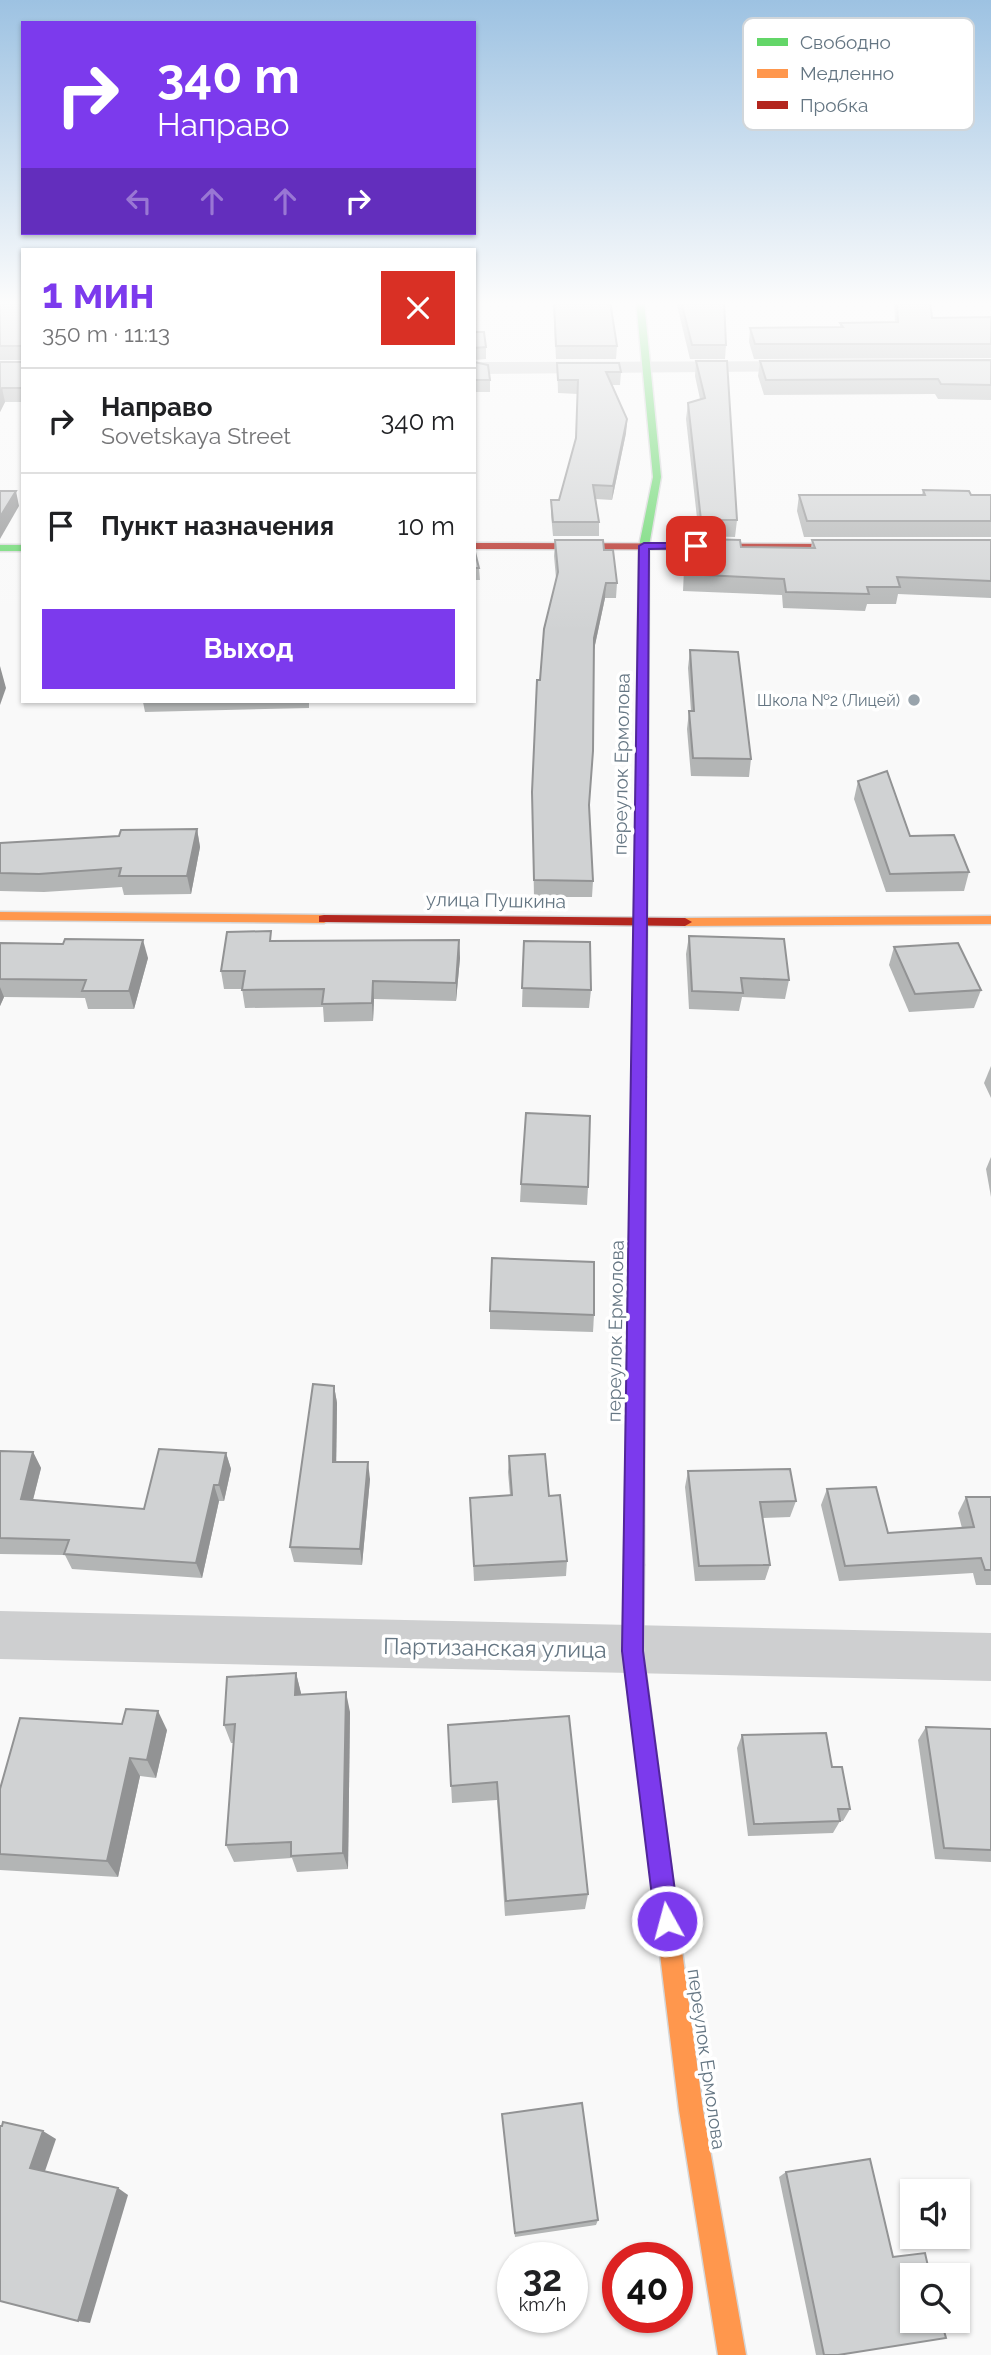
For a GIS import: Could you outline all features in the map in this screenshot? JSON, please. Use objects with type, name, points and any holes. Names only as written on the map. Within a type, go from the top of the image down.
[{"type":"street","name":"переулок Ермолова","points":[[650,411],[657,477],[644,546],[632,1651],[691,2110],[732,2355]]},
{"type":"street","points":[[476,546],[879,547]]},
{"type":"street","points":[[0,548],[21,548]]},
{"type":"street","name":"улица Пушкина","points":[[0,916],[641,922],[991,920]]},
{"type":"street","name":"Партизанская улица","points":[[0,1635],[991,1657]]},
{"type":"building","points":[[577,411],[623,411],[627,419],[613,486],[593,485],[599,522],[553,522],[551,500],[559,500],[576,438]]},
{"type":"building","points":[[689,411],[730,411],[737,520],[701,520]]},
{"type":"building","points":[[923,490],[969,491],[971,495],[991,495],[991,521],[807,521],[799,495],[925,495]]},
{"type":"building","points":[[0,491],[16,491],[0,517]]},
{"type":"building","points":[[703,539],[740,540],[741,547],[815,548],[812,540],[991,540],[991,581],[897,577],[900,587],[867,587],[869,594],[786,592],[784,579],[685,574],[685,547],[703,547]]},
{"type":"building","points":[[555,540],[603,540],[604,550],[613,550],[617,583],[606,583],[594,638],[593,751],[589,805],[593,881],[534,880],[532,792],[537,680],[540,680],[544,629],[558,572]]},
{"type":"building","points":[[690,650],[738,652],[751,759],[693,758],[689,711],[694,711]]},
{"type":"building","points":[[887,771],[910,836],[954,835],[969,872],[890,874],[858,781]]},
{"type":"building","points":[[197,829],[187,876],[119,876],[121,868],[39,874],[0,873],[0,843],[119,836],[121,830]]},
{"type":"building","points":[[271,931],[270,941],[459,940],[456,983],[373,981],[372,1003],[322,1004],[324,989],[242,990],[245,971],[221,971],[227,932]]},
{"type":"building","points":[[689,936],[784,939],[789,980],[741,978],[743,993],[692,991]]},
{"type":"building","points":[[65,939],[143,940],[129,991],[82,991],[86,980],[0,979],[0,943],[63,944]]},
{"type":"building","points":[[524,941],[590,942],[591,990],[522,988]]},
{"type":"building","points":[[958,943],[981,990],[915,994],[894,947]]},
{"type":"building","points":[[526,1113],[590,1116],[588,1187],[521,1184]]},
{"type":"building","points":[[492,1258],[594,1262],[594,1315],[490,1311]]},
{"type":"building","points":[[313,1384],[334,1386],[333,1462],[368,1462],[360,1549],[290,1547]]},
{"type":"building","points":[[159,1449],[226,1453],[219,1485],[214,1485],[196,1563],[64,1554],[69,1540],[0,1538],[0,1451],[33,1452],[21,1499],[144,1509]]},
{"type":"building","points":[[545,1454],[549,1496],[560,1495],[567,1561],[474,1566],[470,1498],[512,1495],[509,1456]]},
{"type":"building","points":[[790,1469],[796,1501],[760,1502],[770,1565],[699,1566],[688,1471]]},
{"type":"building","points":[[876,1487],[888,1533],[974,1527],[966,1497],[991,1497],[991,1570],[985,1570],[981,1558],[845,1566],[827,1489]]},
{"type":"building","points":[[296,1673],[295,1695],[346,1692],[343,1853],[291,1856],[291,1842],[226,1845],[235,1724],[224,1725],[227,1677]]},
{"type":"building","points":[[126,1709],[158,1711],[147,1760],[130,1758],[107,1861],[0,1854],[0,1789],[20,1718],[122,1724]]},
{"type":"building","points":[[569,1716],[588,1894],[506,1901],[497,1782],[451,1786],[448,1725]]},
{"type":"building","points":[[926,1727],[991,1729],[991,1850],[944,1848]]},
{"type":"building","points":[[826,1733],[832,1767],[842,1767],[850,1809],[838,1809],[840,1821],[754,1824],[742,1735]]},
{"type":"building","points":[[582,2103],[598,2220],[515,2233],[502,2114]]},
{"type":"building","points":[[3,2122],[43,2131],[30,2168],[118,2188],[78,2321],[0,2301],[0,2126]]},
{"type":"building","points":[[870,2159],[893,2257],[925,2253],[927,2263],[900,2263],[900,2333],[945,2333],[946,2338],[824,2355],[786,2172]]},
{"type":"traffic: fast","points":[[642,785],[644,546],[657,477],[651,411]]},
{"type":"traffic: fast","points":[[0,548],[21,548]]},
{"type":"traffic: fast","points":[[634,1565],[639,1077]]},
{"type":"traffic: slow","points":[[639,1077],[642,785]]},
{"type":"traffic: slow","points":[[0,916],[324,919]]},
{"type":"traffic: slow","points":[[685,922],[991,920]]},
{"type":"traffic: slow","points":[[665,1905],[691,2110],[732,2355]]},
{"type":"traffic: jam","points":[[476,546],[863,547]]},
{"type":"traffic: jam","points":[[324,919],[685,922]]},
{"type":"traffic: jam","points":[[634,1565],[633,1651],[665,1905]]},
{"type":"place","name":"Школа №2 (Лицей)","points":[[914,700]]},
{"type":"route","points":[[667,1921],[632,1651],[644,546],[696,546]]}]
